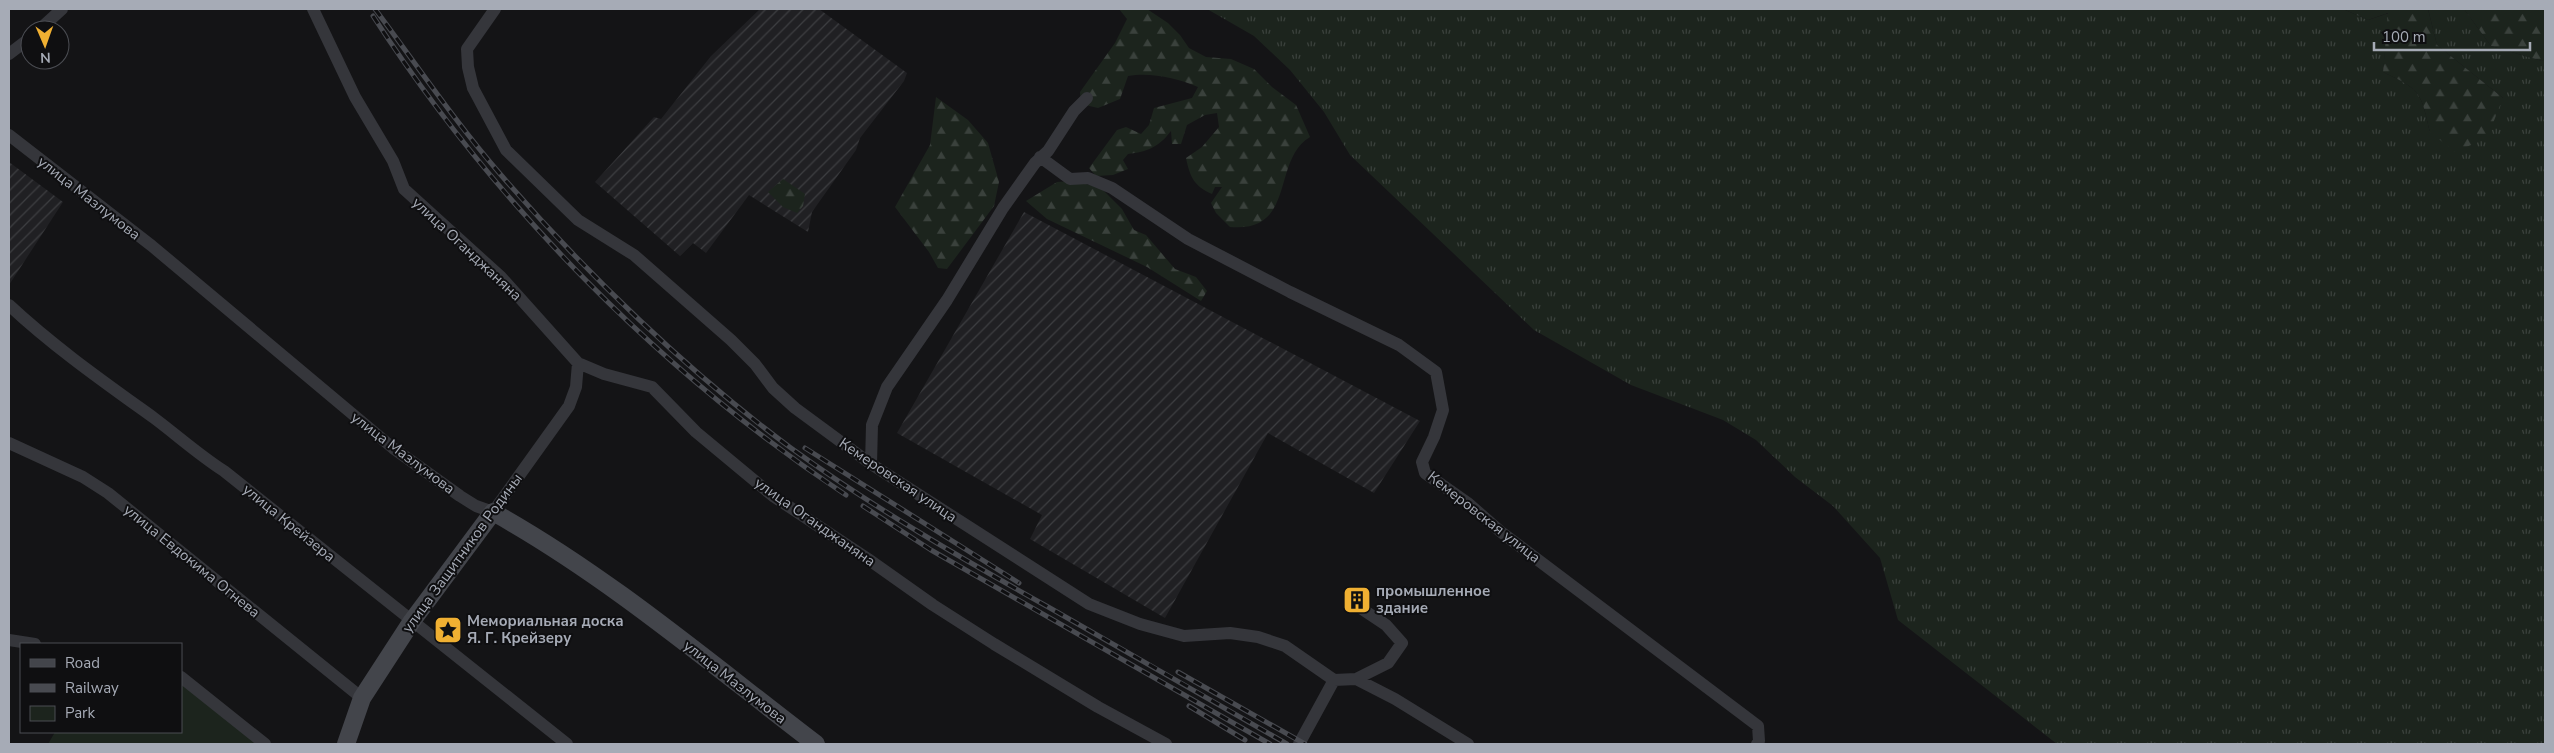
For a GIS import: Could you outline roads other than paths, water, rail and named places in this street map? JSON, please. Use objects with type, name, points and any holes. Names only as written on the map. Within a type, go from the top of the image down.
[{"type":"street","points":[[50,20],[62,9]]},
{"type":"street","name":"улица Оганджаняна","points":[[313,9],[355,98],[393,161],[404,189],[501,277],[578,363],[604,374],[652,387],[696,432],[773,496],[971,630],[1098,707],[1166,744]]},
{"type":"street","name":"Кемеровская улица","points":[[495,9],[468,49],[468,67],[473,88],[506,150],[578,220],[634,255],[731,340],[755,364],[773,388],[795,408],[871,464],[1090,604],[1140,624],[1184,636],[1230,633],[1258,637],[1285,646],[1334,680]]},
{"type":"street","points":[[9,54],[20,46]]},
{"type":"street","points":[[871,464],[872,425],[887,387],[947,300],[1003,208],[1040,157],[1048,151],[1074,111],[1087,98]]},
{"type":"street","name":"улица Мазлумова","points":[[9,135],[158,251],[393,448],[476,506],[492,512],[536,536],[651,617],[816,744]]},
{"type":"street","name":"Кемеровская улица","points":[[1040,157],[1070,179],[1088,178],[1112,188],[1188,239],[1398,345],[1436,372],[1443,410],[1434,437],[1422,462],[1425,473],[1469,504],[1501,532],[1758,726],[1759,741],[1757,744]]},
{"type":"street","name":"улица Крейзера","points":[[9,305],[31,326],[160,423],[190,448],[224,471],[567,744]]},
{"type":"street","name":"улица Защитников Родины","points":[[346,744],[362,698],[412,621],[569,406],[576,387],[578,363]]},
{"type":"street","name":"улица Евдокима Огнева","points":[[9,443],[83,477],[108,493],[362,698]]},
{"type":"street","points":[[1299,744],[1334,680],[1356,679],[1388,662],[1402,643],[1386,625],[1362,609]]},
{"type":"street","points":[[9,640],[28,643]]},
{"type":"street","points":[[182,678],[266,744]]},
{"type":"street","points":[[1356,679],[1396,698],[1468,744]]},
{"type":"railway","points":[[375,9],[468,135],[501,175],[567,248],[676,354],[752,418],[822,470],[918,532],[1287,744]]},
{"type":"railway","points":[[373,16],[420,85],[472,152],[527,217],[585,280],[647,339],[711,395],[777,447],[846,495]]},
{"type":"railway","points":[[805,448],[1019,583]]},
{"type":"railway","points":[[863,506],[931,550],[1270,744]]},
{"type":"railway","points":[[1178,672],[1305,744]]},
{"type":"railway","points":[[1189,706],[1245,740]]},
{"type":"place","name":"промышленное здание","points":[[1357,600]]},
{"type":"place","name":"Мемориальная доска Я. Г. Крейзеру","points":[[448,630]]}]
